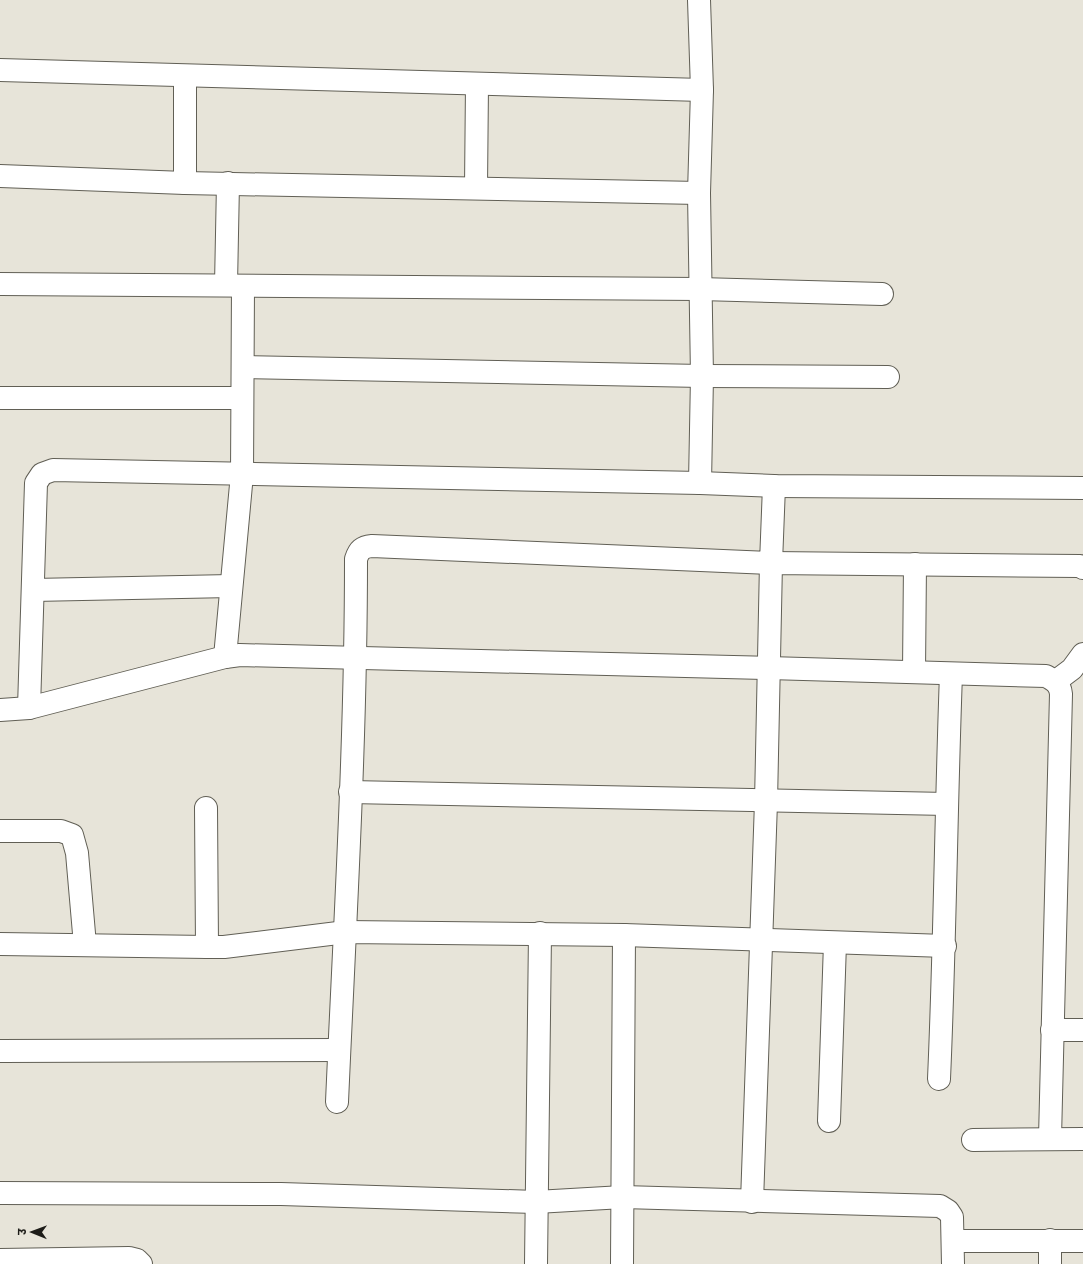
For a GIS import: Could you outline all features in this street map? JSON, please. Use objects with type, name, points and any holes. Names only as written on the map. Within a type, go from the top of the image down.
[{"type":"street","points":[[699,0],[702,90],[700,193],[702,376],[700,483]]},
{"type":"street","points":[[0,70],[702,90]]},
{"type":"street","points":[[185,76],[185,183]]},
{"type":"street","points":[[476,187],[477,84]]},
{"type":"street","points":[[0,176],[185,183],[476,187],[700,193]]},
{"type":"street","points":[[225,657],[242,474],[243,367],[235,285],[228,183]]},
{"type":"street","points":[[0,284],[700,289],[882,294]]},
{"type":"street","points":[[243,367],[702,376],[888,377]]},
{"type":"street","points":[[0,398],[242,398]]},
{"type":"street","points":[[29,708],[36,483],[42,474],[53,470],[700,483],[774,486],[1083,488]]},
{"type":"street","points":[[752,1202],[762,940],[774,486]]},
{"type":"street","points":[[337,1102],[346,932],[356,658],[356,559],[358,552],[364,547],[372,546],[771,563],[1080,566],[1083,568]]},
{"type":"street","points":[[914,671],[915,564]]},
{"type":"street","points":[[32,590],[231,586]]},
{"type":"street","points":[[1056,681],[1072,669],[1083,654]]},
{"type":"street","points":[[0,710],[29,708],[225,657],[258,655],[914,671],[952,674],[1046,676],[1056,681],[1060,688],[1061,694],[1050,1138]]},
{"type":"street","points":[[939,1079],[945,946],[946,804],[952,674]]},
{"type":"street","points":[[350,792],[766,802],[946,804]]},
{"type":"street","points":[[206,808],[207,947]]},
{"type":"street","points":[[0,831],[61,831],[72,835],[77,853],[85,945]]},
{"type":"street","points":[[0,944],[224,948],[346,932],[540,933],[945,946]]},
{"type":"street","points":[[536,1264],[540,933]]},
{"type":"street","points":[[622,1264],[624,935]]},
{"type":"street","points":[[829,1121],[835,943]]},
{"type":"street","points":[[1052,1030],[1083,1030]]},
{"type":"street","points":[[0,1051],[339,1050]]},
{"type":"street","points":[[973,1140],[1050,1138],[1083,1139]]},
{"type":"street","points":[[0,1193],[281,1194],[536,1202],[623,1197],[752,1202],[940,1206],[948,1211],[952,1217],[954,1241],[953,1264]]},
{"type":"street","points":[[1050,1240],[1050,1264]]},
{"type":"street","points":[[954,1241],[1083,1241]]},
{"type":"street","points":[[8,1261],[129,1258],[137,1260],[141,1264]]}]
